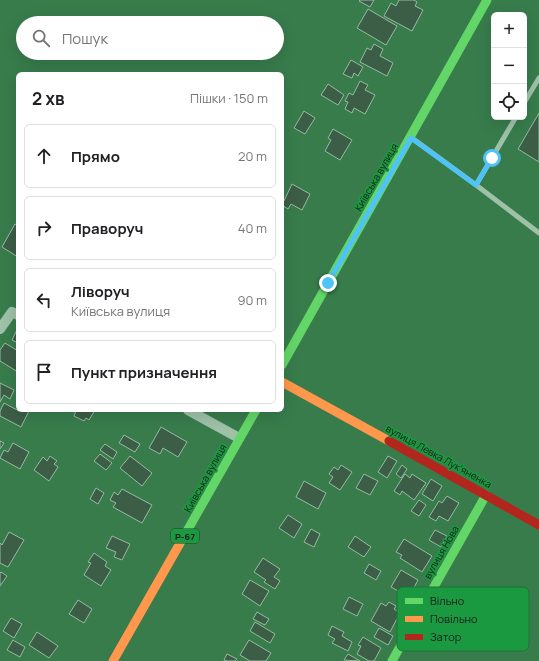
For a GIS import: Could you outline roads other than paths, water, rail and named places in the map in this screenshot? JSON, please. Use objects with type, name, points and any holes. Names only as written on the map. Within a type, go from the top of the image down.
[{"type":"main road","name":"Київська вулиця","points":[[284,361],[411,138],[487,0]]},
{"type":"main road","name":"вулиця Левка Лук'яненка","points":[[284,383],[539,525]]},
{"type":"main road","name":"Київська вулиця","points":[[113,661],[255,412]]},
{"type":"main road","name":"вулиця Нова","points":[[434,587],[486,495]]},
{"type":"main road","name":"вулиця Нова","points":[[392,661],[398,651]]},
{"type":"street","points":[[0,330],[12,312],[16,314]]},
{"type":"street","points":[[192,412],[239,438]]},
{"type":"lane","points":[[527,98],[539,78]]},
{"type":"lane","points":[[476,185],[514,120]]},
{"type":"lane","points":[[411,138],[539,233]]}]
